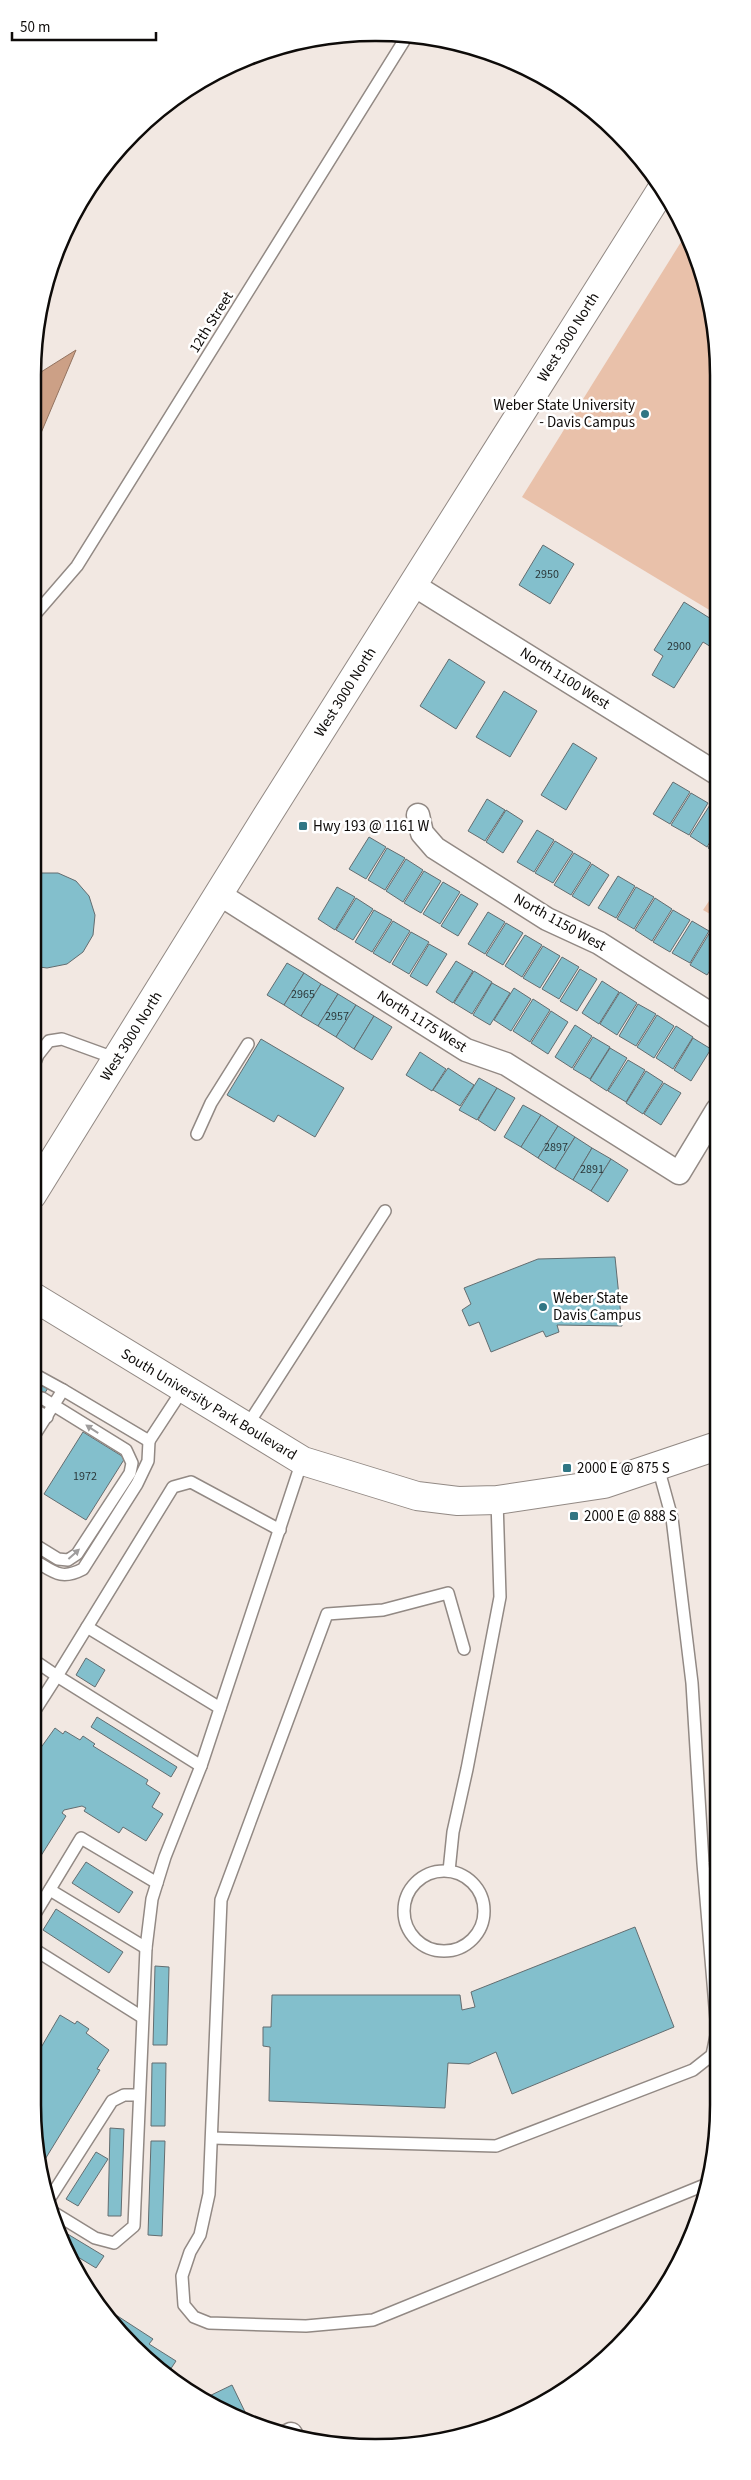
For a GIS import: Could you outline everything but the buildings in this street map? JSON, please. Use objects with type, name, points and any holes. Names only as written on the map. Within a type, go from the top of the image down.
[{"type":"main road","name":"West 3000 North","points":[[41,1172],[117,1059],[412,584],[657,196]]},
{"type":"main road","name":"South University Park Boulevard","points":[[41,1302],[302,1461],[417,1496],[458,1501],[497,1500],[604,1484],[710,1448]]},
{"type":"street","name":"North 1100 West","points":[[412,584],[710,769]]},
{"type":"street","name":"North 1150 West","points":[[418,815],[422,833],[435,848],[547,919],[599,943],[710,1014]]},
{"type":"street","name":"North 1175 West","points":[[219,894],[466,1050],[506,1064],[679,1174],[710,1122]]},
{"type":"lane","name":"12th Street","points":[[41,608],[77,566],[403,43]]},
{"type":"lane","points":[[41,1051],[49,1041],[62,1039],[117,1059]]},
{"type":"lane","points":[[196,1134],[211,1103],[248,1044]]},
{"type":"lane","points":[[246,1428],[385,1211]]},
{"type":"lane","points":[[41,1378],[149,1441]]},
{"type":"lane","points":[[41,1564],[59,1575],[70,1576],[83,1569],[137,1484],[148,1461],[149,1441],[183,1389]]},
{"type":"lane","points":[[41,1425],[63,1390]]},
{"type":"lane","points":[[41,1549],[58,1559],[68,1560],[77,1554],[130,1473],[132,1463],[126,1450],[42,1398]]},
{"type":"lane","points":[[41,1414],[46,1417]]},
{"type":"lane","points":[[61,2217],[95,2238],[114,2243],[134,2226],[142,2017],[146,1948],[152,1899],[165,1857],[201,1766],[302,1461]]},
{"type":"lane","points":[[658,1467],[672,1518],[692,1684],[703,1863],[710,1941]]},
{"type":"lane","points":[[41,1701],[174,1486],[191,1482],[280,1530]]},
{"type":"lane","points":[[449,1871],[453,1832],[500,1597],[497,1500]]},
{"type":"lane","points":[[464,1650],[448,1593],[383,1610],[327,1614],[221,1900],[209,2194],[200,2235],[190,2252],[182,2276],[184,2305],[194,2317],[209,2323],[306,2326],[373,2320],[699,2187]]},
{"type":"lane","points":[[87,1627],[220,1708]]},
{"type":"lane","points":[[41,1665],[201,1766]]},
{"type":"lane","points":[[41,1904],[81,1838],[157,1883]]},
{"type":"lane","points":[[449,1871],[467,1878],[477,1888],[484,1906],[483,1920],[471,1940],[460,1948],[446,1951],[432,1950],[420,1944],[407,1926],[404,1913],[406,1899],[412,1887],[422,1878],[435,1872],[449,1871]]},
{"type":"lane","points":[[50,1890],[146,1948]]},
{"type":"lane","points":[[41,1954],[142,2017]]},
{"type":"lane","points":[[212,2138],[496,2146],[694,2070],[710,2057]]},
{"type":"lane","points":[[53,2193],[112,2101],[124,2095],[139,2095]]},
{"type":"shaded area","name":"Weber State University - Davis Campus","points":[[681,242],[698,289],[707,332],[709,354],[710,610],[522,497]]},
{"type":"shaded area","points":[[76,350],[41,433],[41,376],[41,372]]},
{"type":"shaded area","points":[[710,900],[710,914],[703,910]]},
{"type":"place","name":"Weber State University - Davis Campus","points":[[645,414]]},
{"type":"place","name":"Hwy 193 @ 1161 W","points":[[303,826]]},
{"type":"place","name":"Weber State Davis Campus","points":[[543,1307]]},
{"type":"place","name":"2000 E @ 875 S","points":[[567,1468]]},
{"type":"place","name":"2000 E @ 888 S","points":[[574,1516]]}]
